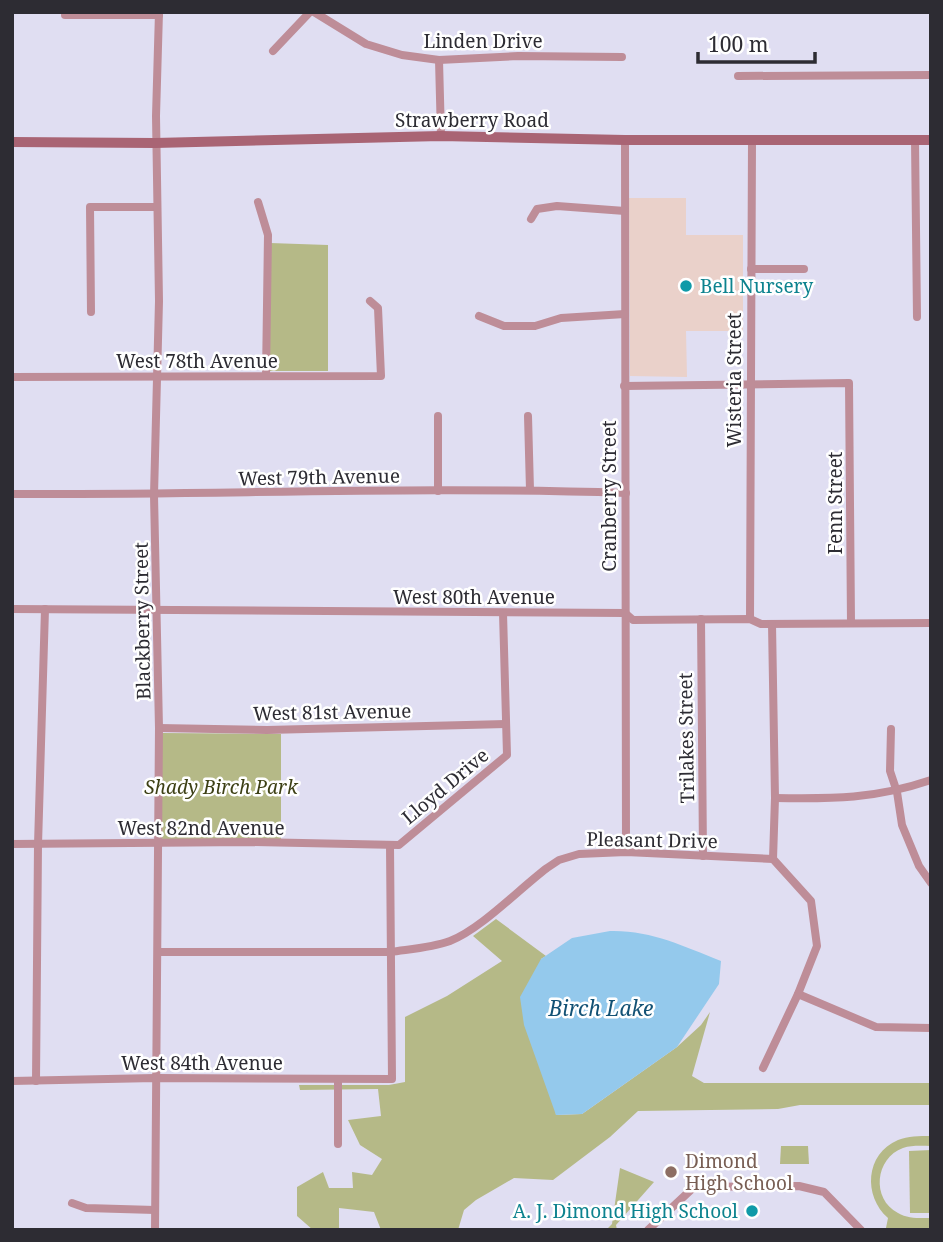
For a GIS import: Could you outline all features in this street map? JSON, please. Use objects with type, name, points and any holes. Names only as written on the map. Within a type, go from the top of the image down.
[{"type":"street","points":[[273,51],[312,12]]},
{"type":"street","name":"Linden Drive","points":[[312,12],[366,44],[402,55],[439,60],[518,55],[622,57]]},
{"type":"street","points":[[65,15],[159,13]]},
{"type":"street","name":"Blackberry Street","points":[[155,1230],[159,610],[154,495],[159,301],[155,144],[159,13]]},
{"type":"street","points":[[439,60],[442,136]]},
{"type":"street","points":[[738,76],[931,75]]},
{"type":"street","name":"Strawberry Road","points":[[12,142],[155,144],[442,136],[625,141],[931,139]]},
{"type":"street","points":[[915,140],[917,317]]},
{"type":"street","name":"Cranberry Street","points":[[625,141],[626,852]]},
{"type":"street","name":"Wisteria Street","points":[[750,619],[752,141]]},
{"type":"street","points":[[258,202],[268,234],[266,376]]},
{"type":"street","points":[[531,219],[537,209],[557,206],[625,211]]},
{"type":"street","points":[[91,312],[90,207],[156,207]]},
{"type":"street","points":[[751,269],[804,269]]},
{"type":"street","name":"West 78th Avenue","points":[[12,377],[381,376],[378,308],[370,301]]},
{"type":"street","points":[[479,316],[504,326],[535,327],[561,318],[625,314]]},
{"type":"street","name":"Fenn Street","points":[[750,386],[849,383],[851,622]]},
{"type":"street","points":[[624,386],[750,386]]},
{"type":"street","points":[[438,416],[438,491]]},
{"type":"street","points":[[528,416],[530,490]]},
{"type":"street","name":"West 79th Avenue","points":[[12,494],[530,490],[626,493]]},
{"type":"street","name":"West 80th Avenue","points":[[12,609],[625,613],[633,620],[750,619],[761,624],[931,623]]},
{"type":"street","points":[[36,1081],[38,845],[45,609]]},
{"type":"street","name":"Lloyd Drive","points":[[390,846],[399,845],[416,833],[507,755],[503,613]]},
{"type":"street","name":"Trilakes Street","points":[[701,619],[703,856]]},
{"type":"street","points":[[763,1068],[817,946],[811,901],[774,859],[772,624]]},
{"type":"street","name":"West 81st Avenue","points":[[159,728],[267,730],[506,724]]},
{"type":"street","points":[[891,729],[890,771],[897,792],[902,825],[919,866],[931,883]]},
{"type":"street","points":[[775,798],[839,799],[897,792],[931,780]]},
{"type":"street","name":"West 82nd Avenue","points":[[12,845],[249,842],[390,846]]},
{"type":"street","points":[[390,846],[390,952]]},
{"type":"street","name":"Pleasant Drive","points":[[158,952],[390,952],[451,940],[468,931],[559,860],[579,854],[626,852],[774,859]]},
{"type":"street","name":"West 84th Avenue","points":[[12,1081],[155,1078],[392,1079],[390,952]]},
{"type":"street","points":[[798,994],[876,1027],[931,1028]]},
{"type":"street","points":[[338,1079],[338,1143]]},
{"type":"street","points":[[648,1230],[694,1187],[799,1186],[824,1192],[861,1230]]},
{"type":"street","points":[[72,1203],[86,1209],[155,1210]]},
{"type":"shaded area","name":"Bell Nursery","points":[[629,198],[686,198],[686,235],[743,235],[743,331],[686,331],[687,377],[630,376]]},
{"type":"green space","points":[[270,243],[328,245],[328,371],[269,371]]},
{"type":"green space","name":"Shady Birch Park","points":[[162,733],[281,734],[281,840],[161,839]]},
{"type":"green space","points":[[496,919],[546,956],[541,959],[556,1115],[582,1114],[677,1047],[701,1025],[710,1012],[692,1076],[704,1083],[931,1083],[931,1105],[800,1105],[778,1109],[638,1111],[610,1137],[553,1180],[514,1178],[476,1200],[464,1210],[458,1230],[381,1230],[374,1212],[339,1208],[339,1230],[313,1230],[297,1216],[297,1187],[323,1172],[329,1188],[353,1188],[352,1172],[372,1175],[382,1159],[360,1145],[348,1120],[381,1116],[378,1089],[300,1090],[299,1085],[389,1085],[405,1082],[405,1017],[447,996],[502,961],[473,936]]},
{"type":"green space","points":[[931,1136],[931,1146],[906,1147],[887,1160],[882,1169],[880,1189],[889,1207],[906,1216],[931,1218],[931,1228],[886,1228],[888,1218],[880,1209],[871,1187],[874,1165],[887,1146],[898,1140]]},
{"type":"green space","points":[[781,1146],[808,1146],[809,1164],[780,1164]]},
{"type":"green space","points":[[931,1150],[931,1213],[910,1213],[909,1151]]},
{"type":"green space","points":[[620,1168],[654,1182],[616,1225],[617,1230],[606,1230],[612,1224]]},
{"type":"water","name":"Birch Lake","points":[[610,931],[653,936],[721,961],[719,984],[677,1047],[582,1114],[556,1115],[524,1025],[520,997],[541,959],[572,938]]},
{"type":"place","name":"Bell Nursery","points":[[686,286]]},
{"type":"place","name":"Dimond High School","points":[[671,1172]]},
{"type":"place","name":"A. J. Dimond High School","points":[[752,1211]]}]
